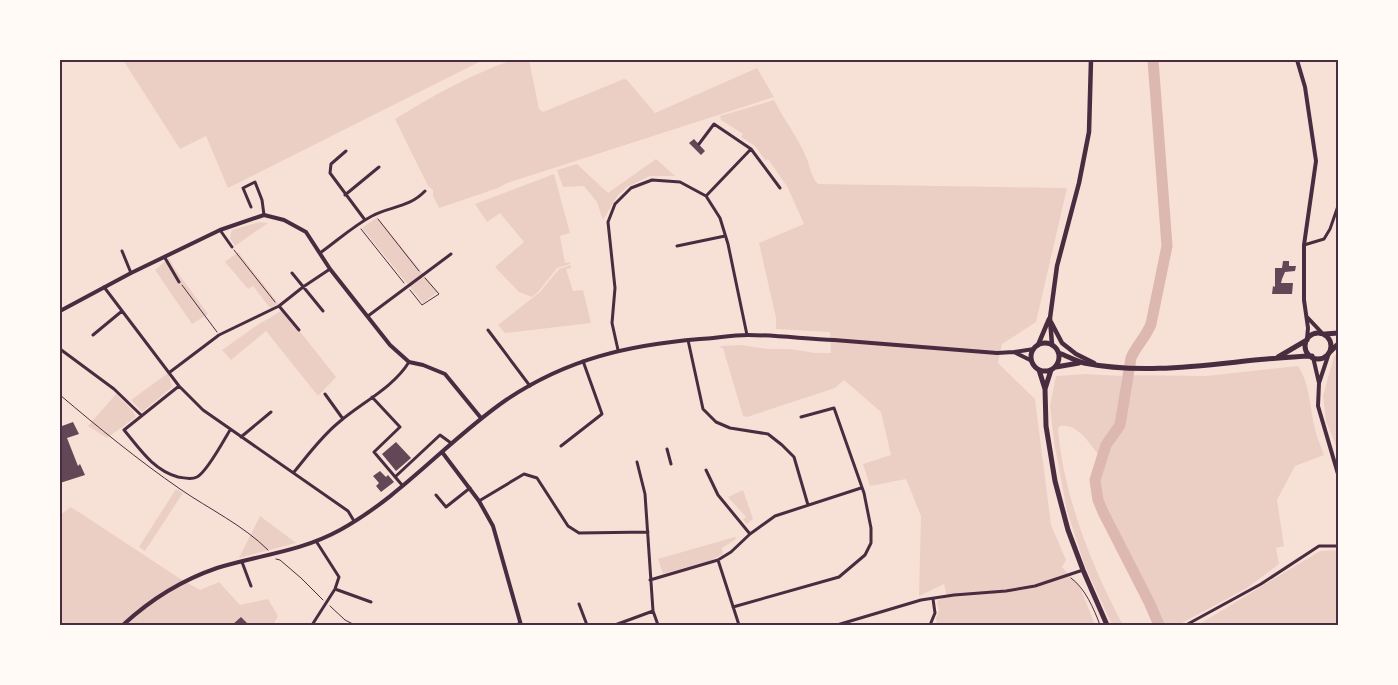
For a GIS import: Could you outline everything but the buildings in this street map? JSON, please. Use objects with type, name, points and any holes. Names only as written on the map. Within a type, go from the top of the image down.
[{"type":"main road","points":[[1052,345],[1050,318],[1057,266],[1079,182],[1089,132],[1091,60]]},
{"type":"main road","points":[[1050,318],[1032,354],[1032,361],[1039,370],[1045,389],[1046,426],[1055,481],[1068,530],[1107,625]]},
{"type":"main road","points":[[1050,318],[1062,343],[1076,354],[1097,364]]},
{"type":"main road","points":[[1275,358],[1314,334],[1338,333]]},
{"type":"main road","points":[[1324,334],[1330,342],[1329,352]]},
{"type":"main road","points":[[1307,340],[1306,349],[1313,357]]},
{"type":"main road","points":[[1036,347],[1043,343],[1052,345],[1059,353],[1082,362],[1097,364],[1137,367],[1187,367],[1275,358],[1323,357],[1338,344]]},
{"type":"main road","points":[[1045,389],[1058,363],[1059,353]]},
{"type":"main road","points":[[1039,370],[1044,371],[1066,364],[1082,362]]},
{"type":"street","points":[[1297,60],[1305,87],[1316,161],[1304,246],[1304,300],[1307,317],[1307,340]]},
{"type":"street","points":[[699,144],[714,124],[751,149],[780,188]]},
{"type":"street","points":[[706,196],[751,149]]},
{"type":"street","points":[[346,151],[329,168],[330,173],[365,220]]},
{"type":"street","points":[[345,195],[379,167]]},
{"type":"street","points":[[618,350],[612,323],[615,288],[608,222],[616,204],[631,188],[652,180],[680,182],[706,196],[720,218],[732,262],[747,335]]},
{"type":"street","points":[[251,207],[243,188],[255,182],[262,200],[264,215]]},
{"type":"street","points":[[319,253],[365,220],[415,200],[425,191]]},
{"type":"street","points":[[1304,246],[1324,239],[1330,229],[1338,206]]},
{"type":"street","points":[[60,311],[131,273],[220,230],[264,215],[284,220],[306,232],[330,269],[390,345],[409,362],[423,365],[444,374],[482,418]]},
{"type":"street","points":[[220,230],[232,247]]},
{"type":"street","points":[[677,246],[725,236]]},
{"type":"street","points":[[122,251],[131,273]]},
{"type":"street","points":[[368,316],[451,254]]},
{"type":"street","points":[[165,258],[179,282]]},
{"type":"street","points":[[170,372],[219,335],[279,306],[330,269]]},
{"type":"street","points":[[292,273],[324,311]]},
{"type":"street","points":[[104,287],[179,386],[203,410],[348,511],[354,522]]},
{"type":"street","points":[[279,306],[299,330]]},
{"type":"street","points":[[93,335],[122,311]]},
{"type":"street","points":[[1307,317],[1324,334]]},
{"type":"street","points":[[488,330],[530,386]]},
{"type":"street","points":[[124,625],[143,606],[182,583],[219,568],[274,555],[316,541],[354,522],[389,498],[402,484],[482,418],[530,386],[582,361],[618,350],[656,343],[747,335],[997,353],[1014,352],[1036,347]]},
{"type":"street","points":[[688,340],[703,410],[716,422],[730,428],[768,434],[782,445],[794,457],[808,505]]},
{"type":"street","points":[[60,349],[114,389],[141,415]]},
{"type":"street","points":[[1014,352],[1032,361]]},
{"type":"street","points":[[1329,352],[1319,383],[1318,406],[1338,474]]},
{"type":"street","points":[[1313,357],[1319,383]]},
{"type":"street","points":[[561,446],[602,414],[582,361]]},
{"type":"street","points":[[294,472],[323,436],[402,373],[409,362]]},
{"type":"street","points":[[179,386],[124,430],[155,466],[172,475],[189,479],[199,477],[216,454],[230,430]]},
{"type":"street","points":[[325,394],[344,419]]},
{"type":"street","points":[[372,397],[400,427],[374,452],[402,484]]},
{"type":"street","points":[[733,607],[839,577],[865,555],[871,543],[871,528],[864,493],[834,408],[800,417]]},
{"type":"street","points":[[241,437],[271,412]]},
{"type":"street","points":[[395,477],[440,435],[451,443]]},
{"type":"street","points":[[667,449],[672,464]]},
{"type":"street","points":[[442,452],[479,501],[493,526],[521,624],[516,625]]},
{"type":"street","points":[[636,462],[645,494],[653,612],[658,625]]},
{"type":"street","points":[[706,470],[718,495],[750,534]]},
{"type":"street","points":[[479,501],[524,474],[537,478],[568,526],[579,533],[648,532]]},
{"type":"street","points":[[436,495],[446,506],[470,488]]},
{"type":"street","points":[[650,580],[718,560],[731,552],[750,534],[775,516],[861,488]]},
{"type":"street","points":[[312,625],[335,589],[339,577],[316,541]]},
{"type":"street","points":[[1186,625],[1261,584],[1319,546],[1338,546]]},
{"type":"street","points":[[718,560],[739,625]]},
{"type":"street","points":[[242,562],[251,586]]},
{"type":"street","points":[[837,625],[921,600],[1035,586],[1083,570]]},
{"type":"street","points":[[335,589],[371,602]]},
{"type":"street","points":[[930,625],[935,613],[933,599]]},
{"type":"street","points":[[579,604],[587,625]]},
{"type":"street","points":[[615,625],[653,612]]},
{"type":"path","points":[[358,225],[422,305],[438,294],[374,215]]},
{"type":"path","points":[[232,247],[279,306]]},
{"type":"path","points":[[179,282],[219,335]]},
{"type":"path","points":[[275,559],[280,560],[301,578],[345,620],[355,625]]},
{"type":"path","points":[[1072,580],[1076,580],[1082,589],[1100,625]]},
{"type":"shaded area","points":[[123,60],[483,60],[228,188],[206,136],[180,149]]},
{"type":"shaded area","points":[[512,60],[529,60],[539,109],[543,112],[624,79],[627,80],[655,113],[757,68],[774,97],[507,183],[498,188],[439,208],[433,196],[433,190],[428,186],[395,119],[452,86]]},
{"type":"shaded area","points":[[774,100],[799,143],[812,175],[818,184],[1067,188],[1036,322],[1002,344],[998,363],[1035,399],[1051,525],[1066,560],[1062,567],[1080,587],[1095,625],[937,625],[936,618],[939,611],[937,601],[947,596],[944,584],[919,596],[921,516],[906,479],[870,486],[863,464],[891,455],[881,412],[844,380],[835,388],[747,417],[743,416],[723,348],[720,346],[741,345],[768,349],[831,353],[830,332],[776,329],[776,318],[759,243],[804,224],[788,188],[768,159],[766,161],[755,146],[741,137],[743,134],[721,120],[720,116]]},
{"type":"shaded area","points":[[656,159],[675,176],[650,176],[627,187],[618,195],[603,220],[597,202],[584,186],[563,187],[557,170],[577,164],[608,193]]},
{"type":"shaded area","points":[[554,174],[570,233],[560,236],[565,263],[570,262],[570,264],[557,268],[532,297],[519,292],[495,267],[524,242],[500,213],[487,222],[475,204]]},
{"type":"shaded area","points":[[377,217],[438,292],[423,303],[362,228]]},
{"type":"shaded area","points":[[259,222],[268,223],[235,246],[230,238],[232,230]]},
{"type":"shaded area","points":[[238,252],[279,304],[270,308],[253,286],[248,289],[225,262]]},
{"type":"shaded area","points":[[169,258],[208,314],[192,324],[155,270]]},
{"type":"shaded area","points":[[571,265],[571,268],[566,269],[573,291],[583,290],[591,323],[505,333],[498,325],[540,292],[559,269]]},
{"type":"shaded area","points":[[283,310],[336,377],[318,396],[266,331],[231,360],[222,350]]},
{"type":"shaded area","points":[[1338,353],[1338,451],[1326,421],[1323,396],[1334,356]]},
{"type":"shaded area","points":[[1298,366],[1306,385],[1315,429],[1324,455],[1295,466],[1277,500],[1284,546],[1276,548],[1279,564],[1247,588],[1178,625],[1161,625],[1106,514],[1099,493],[1100,468],[1108,449],[1122,431],[1125,422],[1129,375],[1206,376]]},
{"type":"shaded area","points":[[168,373],[172,387],[142,412],[131,400]]},
{"type":"shaded area","points":[[1087,374],[1122,376],[1116,422],[1098,454],[1077,431],[1066,426],[1060,426],[1058,429],[1061,454],[1073,505],[1090,555],[1123,625],[1112,625],[1085,566],[1067,511],[1054,442],[1050,406],[1056,376]]},
{"type":"shaded area","points":[[116,394],[132,410],[136,417],[107,438],[88,426]]},
{"type":"shaded area","points":[[176,489],[183,493],[145,551],[139,547]]},
{"type":"shaded area","points":[[743,490],[753,519],[747,524],[743,520],[746,517],[728,497]]},
{"type":"shaded area","points":[[71,507],[200,590],[219,582],[240,605],[268,599],[278,616],[273,625],[60,625],[60,515]]},
{"type":"shaded area","points":[[260,516],[296,543],[239,558]]},
{"type":"shaded area","points":[[735,537],[736,539],[722,548],[723,554],[709,561],[663,574],[658,559]]},
{"type":"shaded area","points":[[1338,550],[1338,625],[1198,625],[1320,551]]},
{"type":"waterway","points":[[1153,60],[1167,246],[1151,324],[1131,358],[1120,425],[1106,445],[1095,480],[1098,500],[1103,512],[1159,625]]}]
